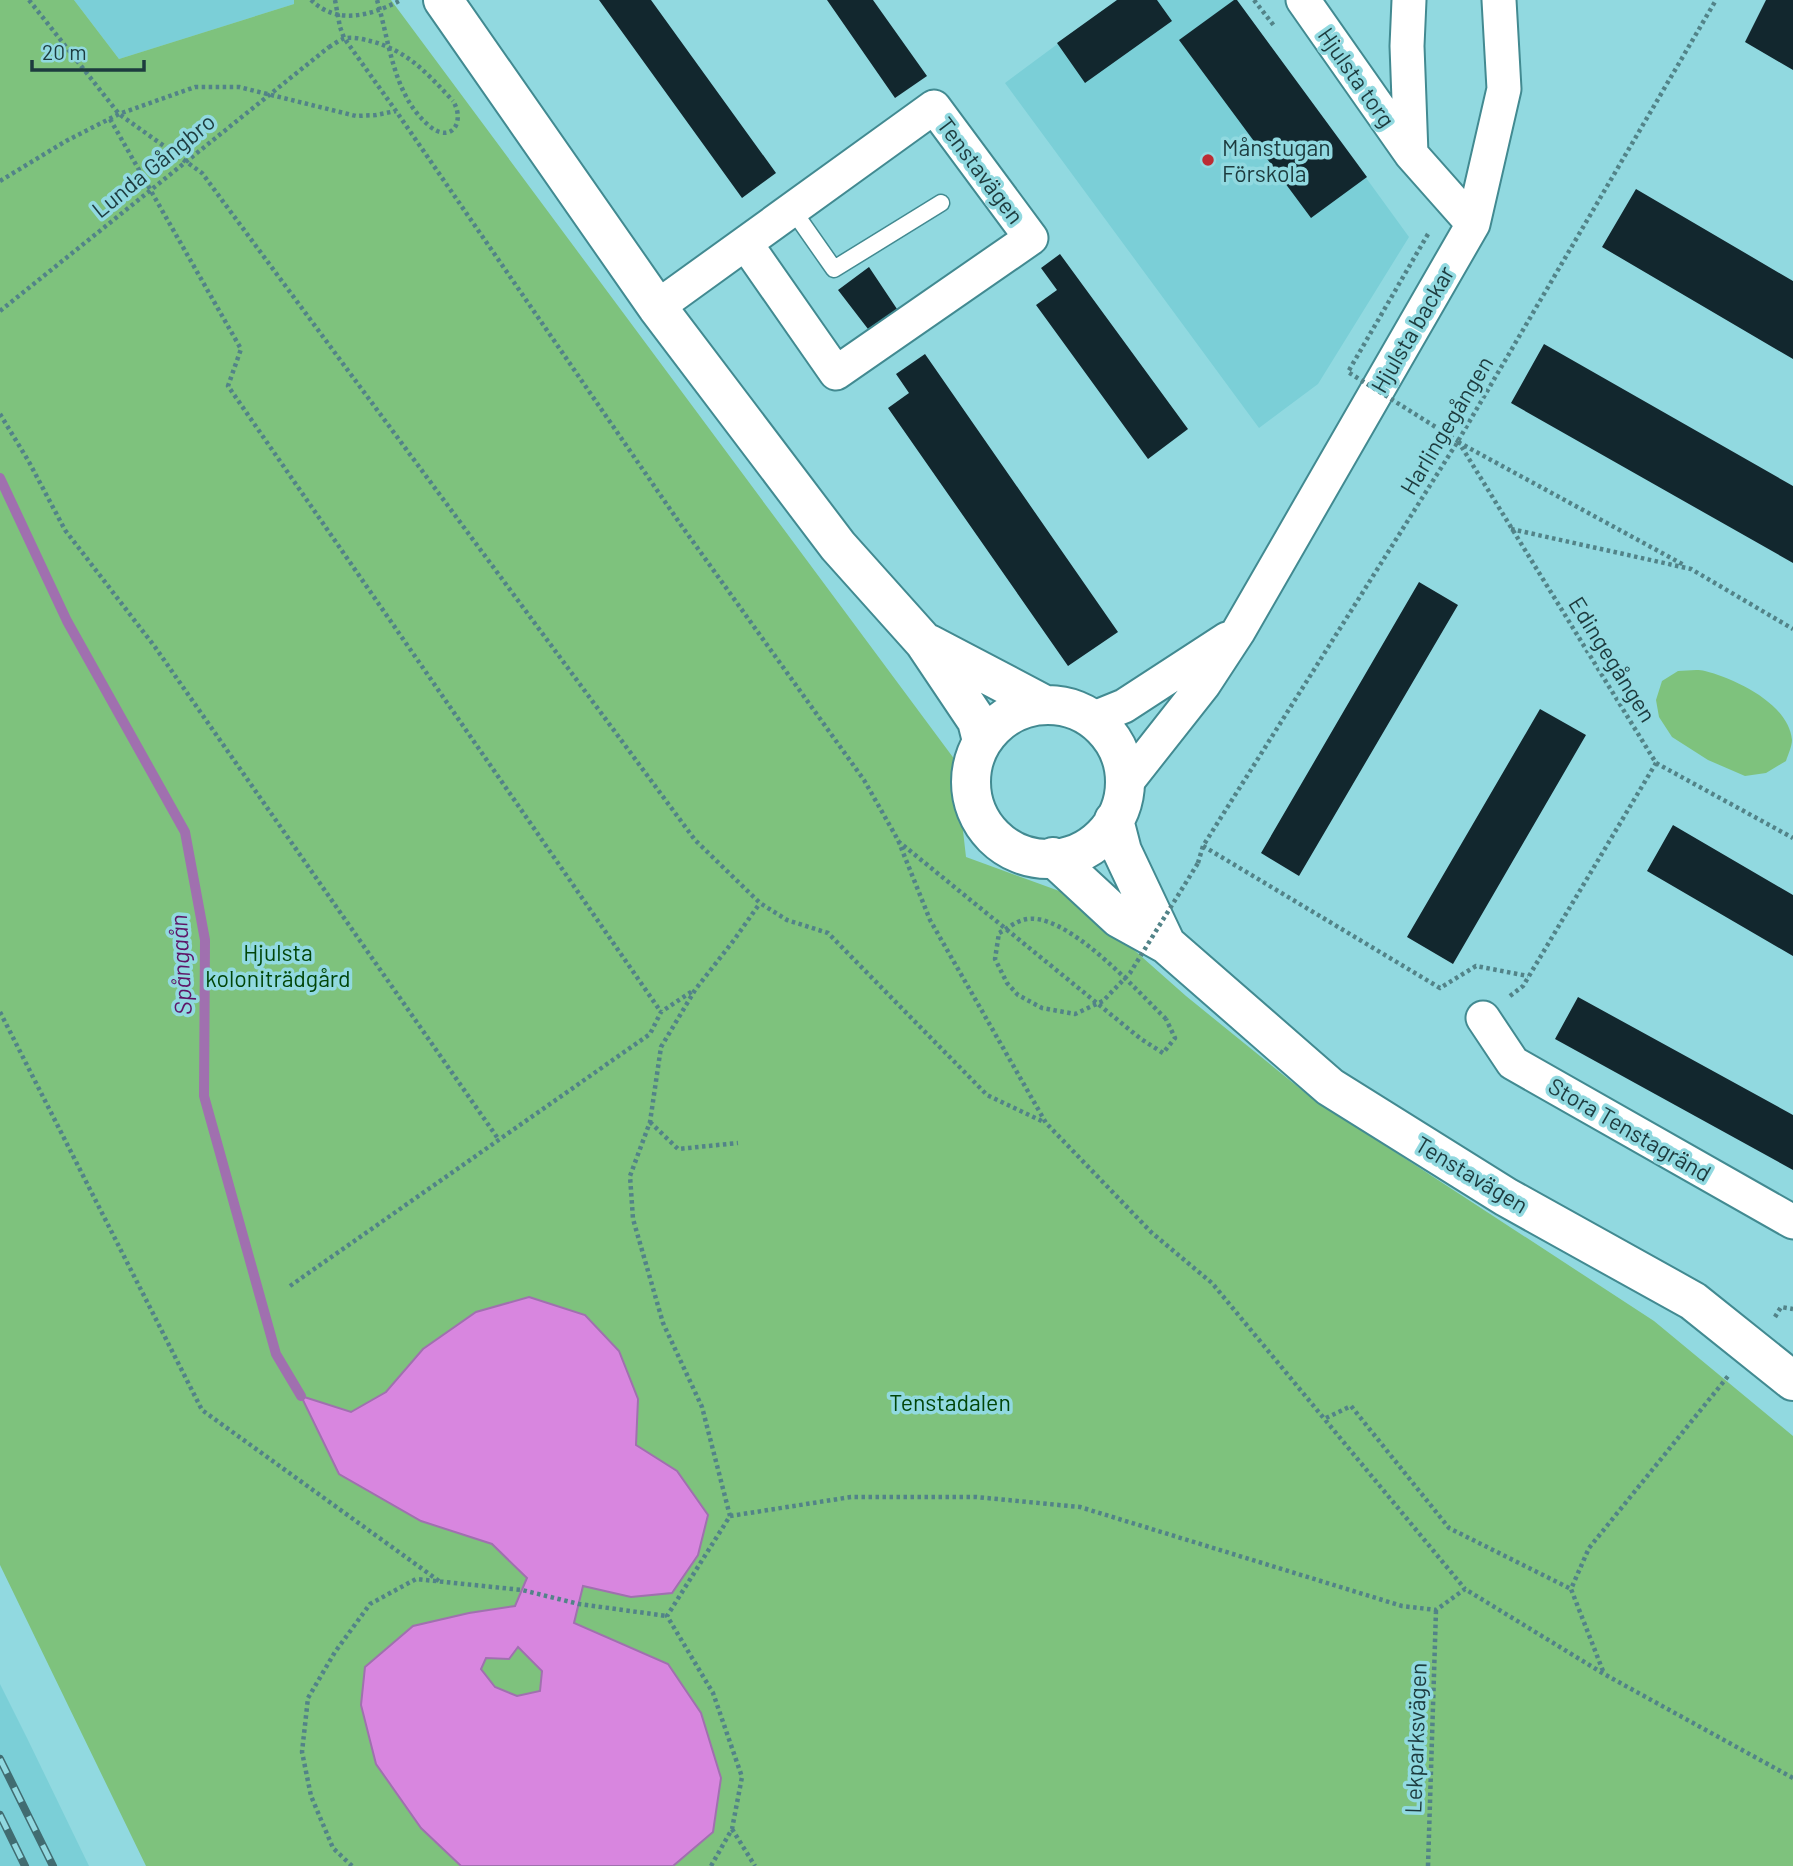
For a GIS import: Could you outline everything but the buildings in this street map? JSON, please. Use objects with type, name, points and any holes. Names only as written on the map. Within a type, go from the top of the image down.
[{"type":"street","points":[[443,0],[657,307],[838,546],[924,642],[977,721],[982,741]]},
{"type":"street","name":"Hjulsta torg","points":[[1303,0],[1411,154],[1473,223]]},
{"type":"street","name":"Hjulsta torg","points":[[1409,0],[1407,46],[1411,154]]},
{"type":"street","name":"Hjulsta backar","points":[[1126,783],[1204,684],[1238,632],[1473,223],[1504,89],[1499,0]]},
{"type":"street","name":"Tenstavägen","points":[[657,307],[934,107],[1031,237],[836,373],[746,244]]},
{"type":"street","name":"Hjulsta backar","points":[[1092,719],[1124,706],[1238,632]]},
{"type":"street","points":[[924,642],[1045,705]]},
{"type":"street","points":[[1045,705],[1070,708],[1092,719],[1110,736],[1122,758],[1126,783],[1121,807],[1110,829],[1080,852],[1053,857],[1017,853],[995,838],[979,817],[971,792],[973,765],[982,741],[999,722],[1020,710],[1045,705]]},
{"type":"street","name":"Tenstavägen","points":[[1114,820],[1122,851],[1166,944]]},
{"type":"street","name":"Tenstavägen","points":[[1053,857],[1119,918],[1166,944],[1330,1087],[1506,1197],[1693,1301],[1793,1381]]},
{"type":"street","name":"Stora Tenstagränd","points":[[1483,1018],[1513,1063],[1793,1222]]},
{"type":"lane","points":[[792,209],[834,269],[940,203]]},
{"type":"path","points":[[29,0],[120,114],[202,173],[695,840],[760,903],[787,920],[828,933],[987,1095],[1046,1123]]},
{"type":"path","points":[[311,0],[331,13],[352,16],[375,12],[401,0]]},
{"type":"path","points":[[335,0],[344,38],[681,525],[864,780],[898,840],[930,920],[1046,1123],[1152,1233],[1212,1283],[1465,1588],[1604,1674],[1793,1778]]},
{"type":"path","points":[[344,38],[362,39],[397,49],[408,57],[453,101],[459,114],[458,125],[450,132],[439,132],[424,120],[414,107],[394,69],[385,27],[377,0]]},
{"type":"path","name":"Harlingegången","points":[[898,840],[1141,1039],[1163,1053],[1175,1038],[1166,1019],[1147,1002],[1139,993],[1130,984],[1121,975],[1071,932],[1046,921],[1024,919],[999,933],[995,959],[1007,983],[1018,995],[1042,1008],[1075,1014],[1103,1001],[1121,982],[1130,973],[1198,863],[1203,846],[1458,441],[1716,0]]},
{"type":"path","name":"Lunda Gångbro","points":[[0,311],[329,47],[344,38]]},
{"type":"path","points":[[0,181],[65,141],[120,114],[195,87],[239,87],[356,116],[396,111]]},
{"type":"path","points":[[110,119],[241,349],[229,386],[661,1012]]},
{"type":"path","points":[[1428,234],[1348,372],[1458,441],[1691,569],[1793,629]]},
{"type":"path","points":[[0,414],[65,530],[155,647],[499,1140]]},
{"type":"path","name":"Edingegången","points":[[1458,441],[1656,763],[1793,838]]},
{"type":"path","points":[[1511,528],[1691,569]]},
{"type":"path","points":[[1483,1018],[1523,986],[1656,763]]},
{"type":"path","points":[[1203,846],[1440,988],[1476,966],[1528,976]]},
{"type":"path","points":[[667,1616],[730,1516],[702,1407],[663,1323],[633,1219],[631,1175],[650,1122],[661,1047],[695,990],[760,903]]},
{"type":"path","points":[[290,1286],[650,1034],[661,1012],[695,990]]},
{"type":"path","points":[[0,1012],[202,1410],[439,1581]]},
{"type":"path","points":[[650,1122],[678,1149],[738,1143]]},
{"type":"path","points":[[1781,1307],[1793,1309]]},
{"type":"path","points":[[1571,1589],[1589,1548],[1731,1372]]},
{"type":"path","points":[[1325,1418],[1351,1406],[1449,1528],[1571,1589],[1604,1674]]},
{"type":"path","points":[[730,1516],[850,1497],[976,1497],[1080,1507],[1402,1606],[1436,1610],[1465,1588]]},
{"type":"path","points":[[352,1866],[333,1848],[311,1796],[302,1752],[308,1698],[335,1652],[370,1604],[416,1578],[522,1590],[579,1604],[667,1616]]},
{"type":"path","name":"Lekparksvägen","points":[[1428,1866],[1436,1610]]},
{"type":"path","points":[[667,1616],[713,1693],[742,1777],[732,1829],[711,1866]]},
{"type":"path","points":[[732,1829],[755,1866]]},
{"type":"shaded area","points":[[74,0],[294,0],[294,4],[119,59]]},
{"type":"shaded area","name":"Månstugan Förskola","points":[[1117,0],[1237,0],[1409,237],[1318,384],[1259,428],[1005,83]]},
{"type":"shaded area","points":[[529,1297],[585,1315],[619,1351],[638,1399],[636,1445],[677,1471],[708,1515],[698,1555],[672,1593],[631,1597],[583,1586],[574,1623],[668,1664],[701,1713],[721,1778],[713,1832],[673,1866],[461,1866],[421,1828],[376,1764],[361,1705],[365,1667],[413,1626],[515,1606],[527,1578],[492,1544],[421,1521],[339,1474],[301,1396],[351,1412],[386,1392],[423,1349],[476,1312]],"holes":[[[518,1647],[542,1671],[540,1691],[517,1696],[495,1687],[481,1669],[486,1658],[509,1659]]]},
{"type":"shaded area","points":[[0,1684],[27,1738],[89,1866],[0,1866]]},
{"type":"green space","name":"Tenstadalen","points":[[0,0],[74,0],[119,59],[294,4],[294,0],[391,0],[955,760],[966,857],[1073,896],[1186,996],[1308,1095],[1654,1321],[1793,1436],[1793,1866],[146,1866],[0,1565]]},
{"type":"green space","points":[[1702,670],[1718,675],[1745,687],[1771,704],[1789,727],[1792,742],[1786,761],[1766,773],[1745,776],[1708,760],[1672,737],[1659,717],[1656,700],[1662,681],[1678,671]]},
{"type":"waterway","name":"Spångaån","points":[[0,478],[67,621],[185,832],[205,940],[204,1096],[276,1354],[301,1396]]},
{"type":"railway","points":[[0,1759],[53,1866]]},
{"type":"railway","points":[[0,1815],[25,1866]]},
{"type":"place","name":"Månstugan Förskola","points":[[1208,160]]},
{"type":"park label","name":"Hjulsta koloniträdgård","points":[[278,965]]}]
